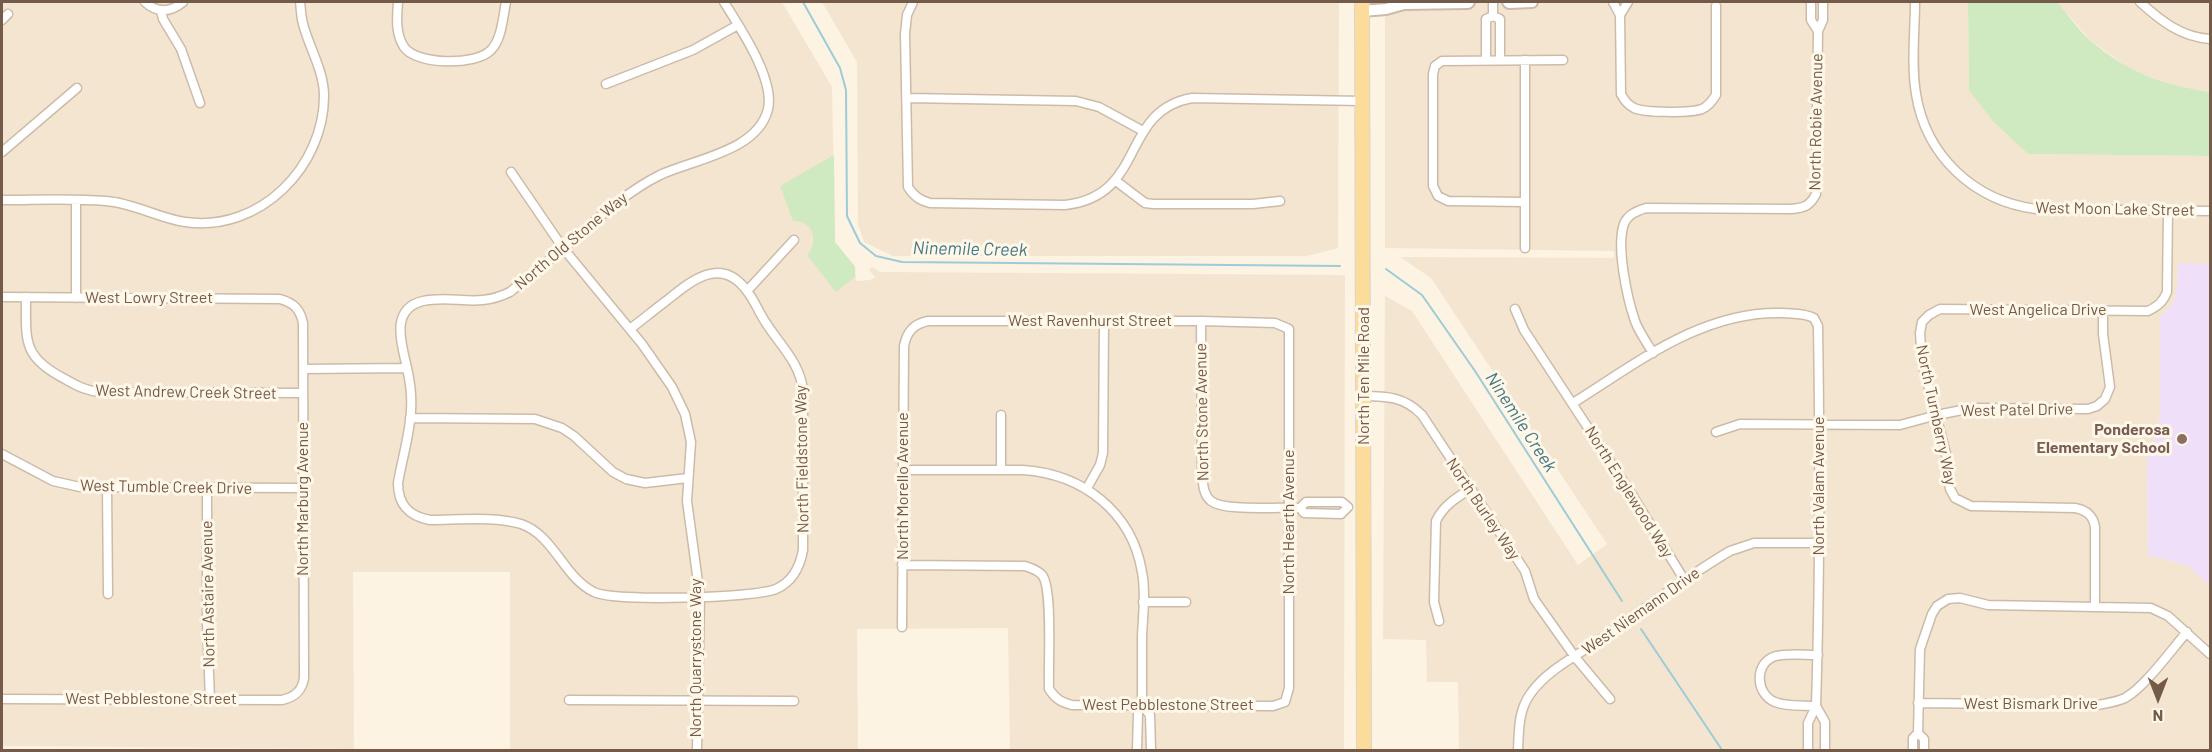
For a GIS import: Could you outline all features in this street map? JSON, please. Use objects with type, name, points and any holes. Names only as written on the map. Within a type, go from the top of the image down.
[{"type":"main road","name":"North Ten Mile Road","points":[[1362,6],[1364,750]]},
{"type":"street","points":[[145,2],[161,11],[178,6],[183,2]]},
{"type":"street","points":[[2,200],[108,201],[188,223],[219,222],[247,214],[276,196],[288,186],[307,161],[321,123],[324,93],[320,70],[302,22],[300,2]]},
{"type":"street","points":[[398,2],[397,29],[405,50],[427,59],[467,61],[478,59],[491,50],[506,2]]},
{"type":"street","name":"North Old Stone Way","points":[[410,514],[398,494],[411,398],[400,338],[400,327],[405,312],[413,306],[432,300],[475,302],[500,297],[510,292],[630,192],[664,174],[737,145],[760,128],[768,111],[769,92],[764,73],[724,2]]},
{"type":"street","points":[[913,2],[907,15],[905,34],[908,186],[913,195],[930,202],[1065,205],[1093,198],[1116,181],[1143,131],[1164,108],[1192,98],[1362,101]]},
{"type":"street","points":[[1362,6],[1386,9],[1404,4],[1469,2]]},
{"type":"street","points":[[1493,2],[1493,16]]},
{"type":"street","points":[[1508,2],[1532,2]]},
{"type":"street","points":[[1613,2],[1620,15],[1621,94],[1626,102],[1634,108],[1644,110],[1691,111],[1703,109],[1716,95],[1716,3]]},
{"type":"street","points":[[1620,15],[1628,2]]},
{"type":"street","name":"North Robie Avenue","points":[[1811,2],[1811,20],[1818,31]]},
{"type":"street","name":"North Robie Avenue","points":[[1653,353],[1635,320],[1624,282],[1624,223],[1630,215],[1646,208],[1803,208],[1811,203],[1816,194],[1818,31],[1823,20],[1823,2]]},
{"type":"street","name":"West Moon Lake Street","points":[[1915,2],[1915,85],[1924,126],[1946,162],[1973,186],[1985,194],[2013,205],[2036,209],[2211,211]]},
{"type":"street","points":[[2140,2],[2163,22],[2192,36],[2211,39]]},
{"type":"street","points":[[161,11],[181,49],[200,103]]},
{"type":"street","points":[[1486,60],[1486,19],[1493,16],[1500,19],[1500,60]]},
{"type":"street","points":[[606,84],[693,50],[738,25]]},
{"type":"street","points":[[1525,60],[1525,248]]},
{"type":"street","points":[[1525,202],[1448,201],[1438,196],[1433,186],[1433,74],[1435,66],[1442,61],[1563,60]]},
{"type":"street","points":[[2,152],[77,88]]},
{"type":"street","points":[[907,98],[1076,100],[1099,107],[1143,131]]},
{"type":"street","name":"North Quarrystone Way","points":[[511,172],[563,248],[630,329],[660,370],[681,404],[688,423],[691,442],[687,501],[700,597],[697,750]]},
{"type":"street","points":[[1116,181],[1145,203],[1153,204],[1253,204],[1280,201]]},
{"type":"street","points":[[76,200],[76,297]]},
{"type":"street","name":"West Angelica Drive","points":[[1922,322],[1940,309],[2148,311],[2157,307],[2164,300],[2167,292],[2168,211]]},
{"type":"street","points":[[747,291],[794,240]]},
{"type":"street","name":"North Fieldstone Way","points":[[410,514],[430,520],[504,521],[522,525],[542,537],[578,581],[594,592],[610,597],[700,597],[764,593],[786,583],[798,568],[803,550],[802,381],[795,363],[765,322],[747,291],[730,276],[709,273],[691,280],[630,329]]},
{"type":"street","name":"West Lowry Street","points":[[2,297],[280,299],[295,305]]},
{"type":"street","name":"West Andrew Creek Street","points":[[26,297],[26,333],[31,352],[44,367],[81,388],[100,392],[302,393]]},
{"type":"street","name":"North Marburg Avenue","points":[[295,305],[301,313],[303,323],[304,678],[303,685],[298,692]]},
{"type":"street","name":"North Englewood Way","points":[[1515,309],[1524,330],[1573,403],[1685,581]]},
{"type":"street","name":"West Patel Drive","points":[[1716,432],[1740,424],[1900,425],[1972,408],[2088,409],[2097,406],[2105,399],[2110,387],[2103,334],[2103,310]]},
{"type":"street","name":"North Valam Avenue","points":[[1653,353],[1706,326],[1738,317],[1775,313],[1806,314],[1814,318],[1818,326],[1818,655],[1816,706],[1808,723],[1808,750]]},
{"type":"street","name":"West Ravenhurst Street","points":[[904,346],[911,328],[928,321],[1201,321],[1275,323],[1289,328]]},
{"type":"street","name":"North Stone Avenue","points":[[1201,321],[1204,491],[1211,501],[1223,506],[1290,508]]},
{"type":"street","points":[[1087,488],[1100,465],[1103,453],[1104,322]]},
{"type":"street","name":"North Turnberry Way","points":[[1922,322],[1920,333],[1922,362],[1946,454],[1950,489],[1955,498],[1971,506],[2074,508],[2089,513],[2094,519],[2095,527],[2095,606]]},
{"type":"street","name":"North Hearth Avenue","points":[[1273,706],[1286,702],[1289,688],[1289,328]]},
{"type":"street","name":"North Morello Avenue","points":[[902,627],[904,346]]},
{"type":"street","points":[[1573,403],[1653,353]]},
{"type":"street","points":[[303,369],[407,368]]},
{"type":"street","name":"North Burley Way","points":[[1364,396],[1402,400],[1422,415],[1525,571],[1534,599],[1575,657],[1610,699]]},
{"type":"street","points":[[1001,415],[1001,470]]},
{"type":"street","points":[[410,418],[535,419],[562,428],[574,436],[613,472],[626,480],[645,483],[688,478]]},
{"type":"street","name":"West Tumble Creek Drive","points":[[2,454],[60,483],[80,487],[302,488]]},
{"type":"street","points":[[903,470],[1043,472],[1087,488],[1113,512],[1125,527],[1134,544],[1142,572],[1142,705],[1138,713],[1137,750]]},
{"type":"street","points":[[107,487],[108,594]]},
{"type":"street","name":"North Astaire Avenue","points":[[207,488],[207,621],[210,700]]},
{"type":"street","points":[[1439,621],[1434,602],[1436,521],[1440,512],[1447,505],[1470,489]]},
{"type":"street","points":[[1290,508],[1299,508],[1306,502],[1342,502],[1347,507],[1364,507]]},
{"type":"street","name":"West Niemann Drive","points":[[1518,750],[1519,725],[1523,708],[1530,694],[1541,681],[1685,581],[1720,557],[1742,546],[1766,543],[1819,543]]},
{"type":"street","name":"West Pebblestone Street","points":[[902,565],[1025,566],[1042,574],[1048,590],[1048,688],[1062,703],[1072,705],[1273,706]]},
{"type":"street","points":[[1913,750],[1913,738],[1918,733],[1920,649],[1932,614],[1937,606],[1948,599],[1960,598],[1988,605],[2151,608],[2168,616],[2211,654]]},
{"type":"street","points":[[1143,602],[1186,602]]},
{"type":"street","name":"West Bismark Drive","points":[[1918,703],[2098,705],[2111,703],[2137,690],[2187,632]]},
{"type":"street","points":[[1816,706],[1774,702],[1767,698],[1761,689],[1759,679],[1762,668],[1768,660],[1777,656],[1818,655]]},
{"type":"street","name":"West Pebblestone Street","points":[[2,699],[282,700],[291,698],[298,692]]},
{"type":"street","points":[[569,700],[794,701]]},
{"type":"street","points":[[1142,705],[1150,715],[1151,750]]},
{"type":"street","name":"North Valam Avenue","points":[[1816,706],[1825,722],[1825,750]]},
{"type":"street","points":[[1918,733],[1924,739],[1924,750]]},
{"type":"shaded area","points":[[2,2],[782,2],[832,87],[835,242],[855,266],[856,281],[871,280],[875,277],[869,270],[873,267],[880,272],[1345,275],[1344,750],[1010,750],[1008,628],[857,629],[858,750],[510,750],[510,572],[353,572],[354,749],[2,746]]},
{"type":"shaded area","points":[[822,2],[1339,2],[1338,248],[1307,256],[893,256],[864,242],[858,224],[857,62]]},
{"type":"shaded area","points":[[1385,2],[1968,2],[1969,90],[2028,154],[2210,156],[2210,264],[2178,264],[2175,299],[2167,311],[2160,316],[2160,417],[2147,462],[2148,555],[2189,566],[2210,587],[2210,750],[1459,750],[1458,682],[1427,682],[1426,640],[1383,639],[1385,296],[1412,311],[1578,565],[1607,544],[1431,278],[1400,257],[1614,258],[1614,251],[1385,248]]},
{"type":"shaded area","points":[[2057,2],[2210,2],[2210,92],[2174,87],[2133,71],[2090,40]]},
{"type":"shaded area","name":"Ponderosa Elementary School","points":[[2178,263],[2210,264],[2210,587],[2189,566],[2148,555],[2147,462],[2160,417],[2160,316],[2167,311],[2175,299]]},
{"type":"green space","points":[[1968,2],[2057,2],[2086,37],[2119,61],[2161,81],[2210,92],[2210,156],[2028,154],[1993,121],[1969,90]]},
{"type":"green space","points":[[834,155],[835,242],[855,267],[855,277],[836,292],[807,255],[814,238],[810,228],[793,221],[780,186]]},
{"type":"waterway","name":"Ninemile Creek","points":[[803,2],[840,68],[846,90],[847,216],[860,243],[876,256],[902,262],[1340,266]]},
{"type":"waterway","name":"Ninemile Creek","points":[[1386,269],[1422,295],[1475,371],[1622,601]]},
{"type":"waterway","name":"Ninemile Creek","points":[[1641,629],[1722,750]]},
{"type":"place","name":"Ponderosa Elementary School","points":[[2182,439]]}]
